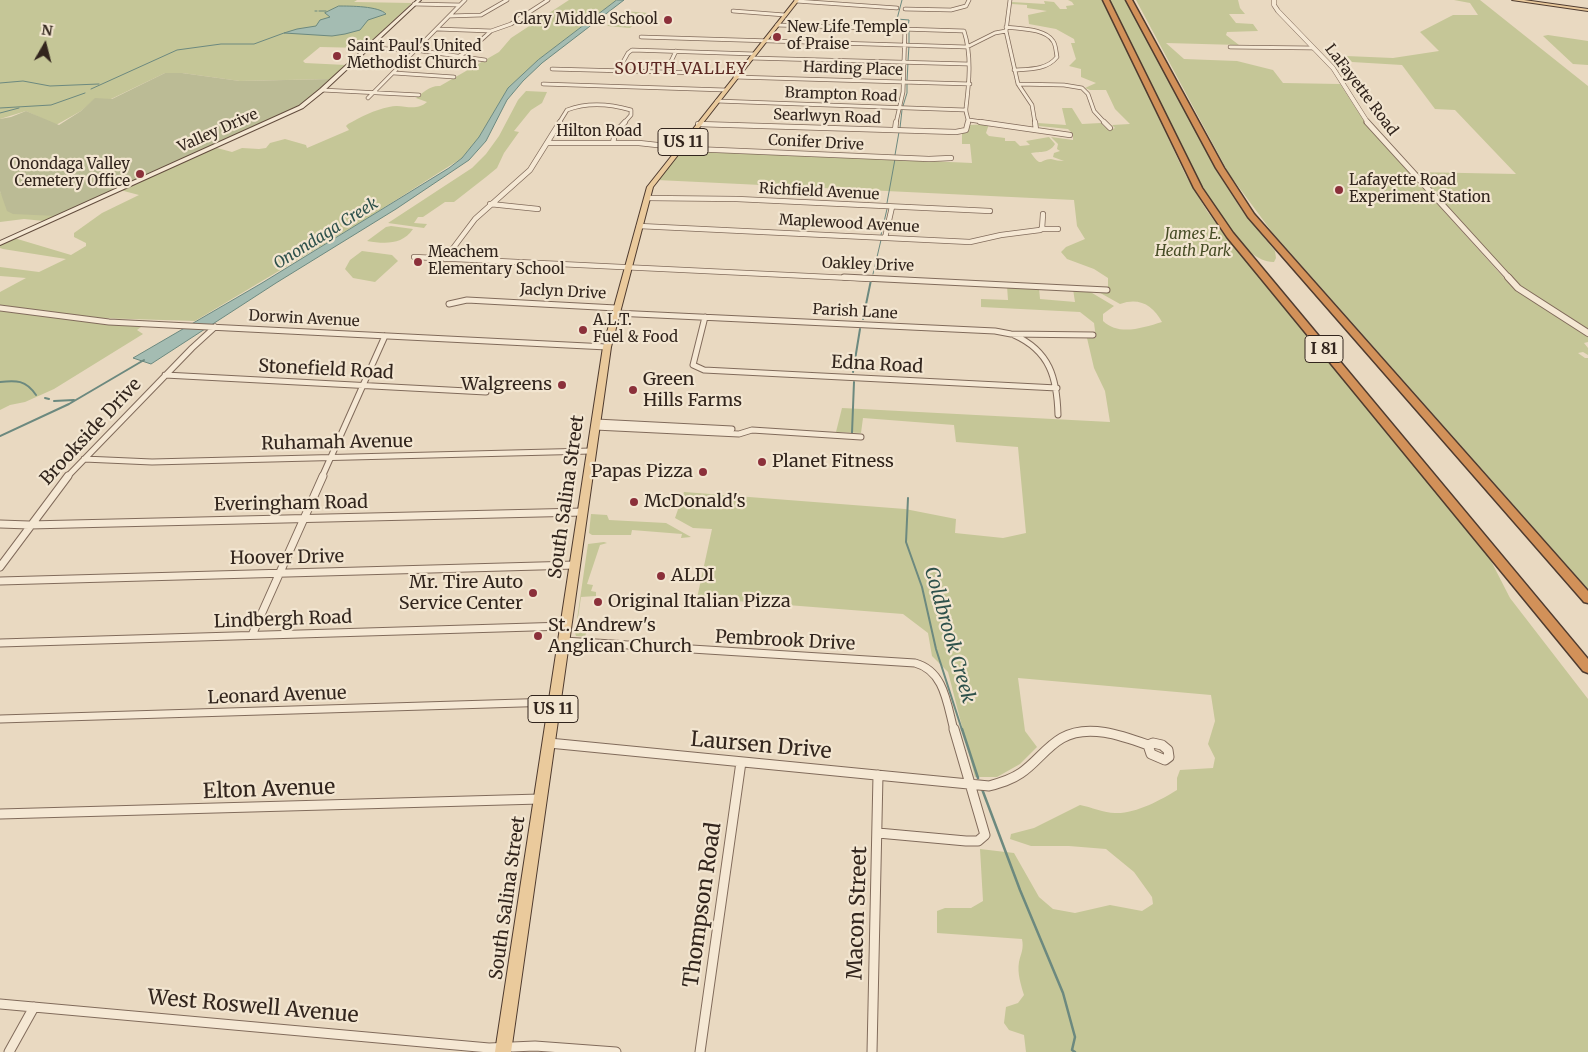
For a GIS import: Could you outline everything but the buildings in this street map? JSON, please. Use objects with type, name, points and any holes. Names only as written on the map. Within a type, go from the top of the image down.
[{"type":"highway","name":"I 81","points":[[1106,0],[1181,156],[1213,212],[1264,278],[1588,668]]},
{"type":"highway","name":"I 81","points":[[1130,0],[1220,168],[1251,215],[1588,599]]},
{"type":"main road","name":"Valley Drive","points":[[0,243],[306,104],[419,0]]},
{"type":"main road","name":"South Salina Street","points":[[503,1050],[607,347],[639,226],[652,182],[796,0]]},
{"type":"main road","points":[[1514,0],[1588,10]]},
{"type":"street","points":[[368,98],[466,0]]},
{"type":"street","points":[[450,16],[481,15],[507,0]]},
{"type":"street","points":[[437,29],[491,31],[511,24],[548,0]]},
{"type":"street","points":[[796,0],[897,8]]},
{"type":"street","points":[[856,5],[858,0]]},
{"type":"street","points":[[905,9],[959,9],[966,6],[969,0]]},
{"type":"street","points":[[1010,0],[1006,29],[1014,70],[1018,84],[1032,105],[1036,130]]},
{"type":"street","name":"LaFayette Road","points":[[1274,0],[1274,5],[1278,11],[1333,68],[1359,112],[1374,132],[1498,268],[1520,289],[1588,333]]},
{"type":"street","points":[[414,4],[460,5]]},
{"type":"street","points":[[734,11],[785,15]]},
{"type":"street","points":[[777,25],[962,30],[965,32],[970,84],[968,105],[965,110],[969,120],[1070,135]]},
{"type":"street","points":[[895,130],[905,62],[905,28]]},
{"type":"street","points":[[641,37],[967,47],[980,44],[992,33],[1006,29],[1035,32],[1050,38],[1057,57],[1054,62],[1040,67],[1014,70]]},
{"type":"street","points":[[459,56],[470,50],[491,31]]},
{"type":"street","points":[[1230,47],[1313,48]]},
{"type":"street","points":[[366,48],[415,50],[484,60]]},
{"type":"street","points":[[618,71],[628,52],[632,50],[968,64]]},
{"type":"street","points":[[666,72],[676,52]]},
{"type":"street","name":"Harding Place","points":[[552,69],[970,84]]},
{"type":"street","points":[[394,73],[454,77]]},
{"type":"street","points":[[543,84],[725,90]]},
{"type":"street","points":[[1018,84],[1064,85],[1082,88],[1088,94],[1094,110],[1110,128]]},
{"type":"street","points":[[322,90],[419,94]]},
{"type":"street","name":"Brampton Road","points":[[717,101],[965,110]]},
{"type":"street","points":[[445,259],[475,219],[530,170],[560,119],[570,109],[592,106],[630,109],[632,112],[631,116],[615,132],[612,143]]},
{"type":"street","name":"Searlwyn Road","points":[[698,124],[956,132],[966,130],[969,120]]},
{"type":"street","name":"Hilton Road","points":[[547,143],[639,142],[680,146]]},
{"type":"street","name":"Conifer Drive","points":[[680,146],[693,149],[920,159],[951,158]]},
{"type":"street","name":"Richfield Avenue","points":[[647,198],[714,198],[990,211]]},
{"type":"street","points":[[490,204],[538,209]]},
{"type":"street","points":[[885,238],[892,206]]},
{"type":"street","points":[[1041,229],[1043,214]]},
{"type":"street","name":"Maplewood Avenue","points":[[639,226],[970,242],[1041,229],[1058,229]]},
{"type":"street","name":"Oakley Drive","points":[[414,257],[1107,290]]},
{"type":"street","name":"Jaclyn Drive","points":[[449,304],[467,300],[616,310]]},
{"type":"street","name":"Dorwin Avenue","points":[[0,308],[110,322],[607,347]]},
{"type":"street","name":"Parish Lane","points":[[616,310],[705,317],[986,330],[1010,334],[1093,335]]},
{"type":"street","name":"Edna Road","points":[[705,317],[693,365],[697,368],[720,371],[1056,388]]},
{"type":"street","name":"Brookside Drive","points":[[0,567],[62,482],[165,375],[215,327]]},
{"type":"street","points":[[1010,334],[1031,343],[1047,361],[1056,388],[1058,415]]},
{"type":"street","points":[[252,635],[384,336]]},
{"type":"street","name":"Stonefield Road","points":[[165,375],[486,392]]},
{"type":"street","points":[[596,425],[739,434],[752,430],[861,438]]},
{"type":"street","name":"Ruhamah Avenue","points":[[84,459],[152,462],[592,451]]},
{"type":"street","name":"Everingham Road","points":[[0,524],[29,525],[582,512]]},
{"type":"street","name":"Hoover Drive","points":[[0,581],[575,565]]},
{"type":"street","name":"Lindbergh Road","points":[[0,643],[566,626]]},
{"type":"street","name":"Pembrook Drive","points":[[564,641],[915,663],[926,666],[933,671],[940,681],[970,784]]},
{"type":"street","name":"Leonard Avenue","points":[[0,719],[554,702]]},
{"type":"street","name":"Laursen Drive","points":[[548,744],[989,786],[1006,782],[1021,774],[1066,735],[1101,732],[1126,737],[1148,745]]},
{"type":"street","name":"Thompson Road","points":[[700,1052],[741,762]]},
{"type":"street","name":"Macon Street","points":[[872,1052],[873,932],[878,833],[878,775]]},
{"type":"street","points":[[878,833],[966,841],[982,840],[985,835],[984,828],[970,784]]},
{"type":"street","name":"Elton Avenue","points":[[0,814],[540,799]]},
{"type":"street","name":"West Roswell Avenue","points":[[0,1004],[503,1050],[535,1046],[616,1052]]},
{"type":"street","points":[[9,1052],[34,1007]]},
{"type":"green space","points":[[0,0],[357,0],[354,2],[412,3],[364,48],[320,47],[303,61],[305,63],[346,65],[331,79],[240,81],[182,73],[165,73],[111,99],[95,99],[81,111],[56,125],[26,111],[0,119]]},
{"type":"green space","points":[[569,0],[617,0],[538,60],[508,88],[479,137],[462,158],[366,219],[195,321],[98,318],[0,305],[0,292],[26,278],[0,276],[0,267],[39,272],[66,259],[3,249],[0,248],[0,244],[14,238],[71,255],[86,246],[86,243],[74,237],[74,233],[102,213],[139,195],[120,190],[209,150],[217,148],[232,152],[242,148],[266,148],[270,143],[285,139],[306,145],[307,148],[349,130],[346,126],[348,124],[383,108],[394,106],[418,107],[427,102],[416,98],[424,92],[430,88],[440,86],[499,52],[511,38]]},
{"type":"green space","name":"James E. Heath Park","points":[[1068,0],[1103,0],[1186,176],[1207,211],[1230,242],[1489,557],[1510,598],[1588,699],[1588,1052],[1026,1052],[1024,1035],[1009,1030],[1004,1023],[1006,1007],[1018,1003],[1024,995],[1019,970],[1022,939],[937,933],[937,911],[945,908],[971,908],[983,901],[980,849],[1014,853],[1039,897],[1053,909],[1075,913],[1110,905],[1142,911],[1153,904],[1152,897],[1134,872],[1106,849],[1069,846],[1031,846],[1010,839],[1011,834],[1034,828],[1080,805],[1111,813],[1123,813],[1139,809],[1177,790],[1177,778],[1180,770],[1213,768],[1215,758],[1208,744],[1215,721],[1211,695],[1018,678],[1025,731],[1037,747],[1020,764],[997,777],[975,777],[948,672],[932,656],[928,633],[903,614],[697,598],[712,529],[693,528],[675,518],[684,492],[905,509],[956,519],[955,533],[1003,538],[1026,533],[1018,447],[956,442],[954,425],[863,418],[861,433],[836,432],[842,408],[1110,422],[1105,391],[1094,368],[1087,338],[1096,338],[1094,323],[1080,312],[981,307],[981,299],[1008,300],[1007,286],[1039,288],[1040,299],[1075,302],[1073,289],[1087,290],[1114,306],[1103,314],[1103,321],[1109,326],[1131,329],[1162,322],[1154,311],[1145,304],[1133,301],[1120,304],[1095,290],[1108,291],[1108,278],[1094,269],[1067,259],[1061,252],[1066,247],[1085,239],[1077,226],[1074,200],[657,180],[681,150],[972,163],[970,144],[962,144],[962,133],[966,133],[970,125],[989,124],[986,133],[989,136],[1005,138],[1005,141],[1015,141],[1020,146],[1030,145],[1026,141],[1049,137],[1055,144],[1053,147],[1044,152],[1031,153],[1039,162],[1047,159],[1064,161],[1053,157],[1054,153],[1060,151],[1057,149],[1058,144],[1051,137],[1073,140],[1073,134],[1068,129],[1039,126],[1038,123],[1066,125],[1062,108],[1072,108],[1082,124],[1101,123],[1106,128],[1111,129],[1115,128],[1112,125],[1130,124],[1115,109],[1106,90],[1090,90],[1085,88],[1096,83],[1081,77],[1081,69],[1069,66],[1076,59],[1071,43],[1075,43],[1074,39],[1056,29],[1029,24],[1028,15],[1047,11],[1027,8],[1027,5],[1012,4],[1012,2],[1045,4],[1044,1],[1054,2],[1060,9],[1067,9],[1066,6],[1074,5]]},
{"type":"green space","points":[[1109,0],[1126,0],[1216,170],[1241,209],[1275,251],[1276,258],[1274,262],[1263,260],[1251,253],[1240,243],[1220,217],[1198,181]]},
{"type":"green space","points":[[1136,0],[1238,0],[1240,8],[1245,14],[1229,14],[1236,23],[1253,24],[1258,31],[1227,32],[1226,35],[1239,45],[1166,43],[1184,59],[1237,61],[1273,70],[1283,83],[1340,84],[1368,127],[1514,289],[1588,336],[1588,342],[1584,343],[1588,348],[1588,355],[1583,352],[1578,353],[1588,358],[1588,589],[1272,232],[1229,174]]},
{"type":"green space","points":[[1454,0],[1480,0],[1588,86],[1588,330],[1518,285],[1413,172],[1516,174],[1455,110],[1435,109],[1402,65],[1352,62],[1346,56],[1393,58],[1439,51],[1420,32],[1453,15],[1478,15],[1470,3]]},
{"type":"green space","points":[[625,11],[648,13],[630,28],[607,26]]},
{"type":"green space","points":[[1548,35],[1588,41],[1588,65],[1573,64],[1543,36]]},
{"type":"green space","points":[[165,73],[182,73],[240,81],[331,79],[312,98],[287,112],[57,216],[13,214],[7,211],[0,191],[0,119],[26,111],[59,125],[81,111],[95,98],[112,99]]},
{"type":"green space","points":[[526,91],[547,92],[542,103],[531,110],[514,131],[519,132],[504,153],[497,168],[454,202],[445,202],[423,217],[418,217],[414,223],[427,224],[424,228],[388,223],[472,168],[486,154],[499,136],[518,100]]},
{"type":"green space","points":[[0,191],[3,197],[57,216],[44,221],[24,219],[0,222]]},
{"type":"green space","points":[[386,227],[413,229],[398,241],[380,243],[367,241]]},
{"type":"green space","points":[[362,251],[392,255],[398,261],[375,282],[353,278],[345,269],[350,260]]},
{"type":"green space","points":[[0,311],[138,326],[141,327],[137,330],[143,334],[54,389],[25,402],[10,405],[0,410]]},
{"type":"green space","points":[[591,514],[607,515],[609,520],[666,523],[691,537],[681,538],[682,534],[632,530],[631,535],[592,535],[589,533]]},
{"type":"green space","points":[[607,543],[600,545],[587,584],[593,585],[591,591],[596,592],[596,596],[581,597],[576,632],[586,633],[585,637],[576,636],[575,633],[588,544]]},
{"type":"shaded area","points":[[617,0],[624,0],[542,63],[523,81],[507,100],[486,141],[469,160],[396,209],[276,283],[151,364],[133,358],[262,283],[449,168],[462,158],[479,137],[508,88],[538,60]]},
{"type":"shaded area","points":[[339,6],[377,9],[386,14],[368,20],[360,30],[345,34],[332,36],[284,33],[316,26],[320,20],[330,17],[325,13]]},
{"type":"waterway","name":"Coldbrook Creek","points":[[902,0],[897,19],[909,20],[908,27]]},
{"type":"waterway","points":[[319,11],[326,11]]},
{"type":"waterway","name":"Coldbrook Creek","points":[[909,29],[909,44]]},
{"type":"waterway","points":[[91,89],[177,50],[221,44],[254,44],[284,33]]},
{"type":"waterway","name":"Coldbrook Creek","points":[[908,61],[909,46]]},
{"type":"waterway","name":"Coldbrook Creek","points":[[907,81],[908,63]]},
{"type":"waterway","points":[[0,83],[23,81],[50,86],[99,84]]},
{"type":"waterway","name":"Coldbrook Creek","points":[[903,106],[907,93],[907,84]]},
{"type":"waterway","points":[[0,108],[51,105],[85,93]]},
{"type":"waterway","points":[[0,113],[19,108]]},
{"type":"waterway","name":"Coldbrook Creek","points":[[900,128],[902,110]]},
{"type":"waterway","name":"Coldbrook Creek","points":[[895,155],[899,132]]},
{"type":"waterway","name":"Coldbrook Creek","points":[[887,203],[895,159]]},
{"type":"waterway","name":"Coldbrook Creek","points":[[881,235],[887,209]]},
{"type":"waterway","name":"Coldbrook Creek","points":[[873,274],[881,240]]},
{"type":"waterway","name":"Coldbrook Creek","points":[[863,319],[871,280]]},
{"type":"waterway","name":"Coldbrook Creek","points":[[853,372],[860,329]]},
{"type":"waterway","name":"Onondaga Creek","points":[[0,436],[69,404],[144,360]]},
{"type":"waterway","points":[[0,382],[20,382],[28,386],[36,395]]},
{"type":"waterway","name":"Coldbrook Creek","points":[[852,433],[854,382]]},
{"type":"waterway","points":[[45,398],[49,399]]},
{"type":"waterway","points":[[54,401],[74,400]]},
{"type":"waterway","name":"Coldbrook Creek","points":[[908,498],[906,542],[922,587],[936,649],[962,730]]},
{"type":"waterway","name":"Coldbrook Creek","points":[[962,729],[978,778]]},
{"type":"waterway","name":"Coldbrook Creek","points":[[982,789],[1020,890],[1063,993],[1075,1037],[1072,1050],[1075,1052]]},
{"type":"place","name":"Clary Middle School","points":[[668,20]]},
{"type":"place","name":"New Life Temple of Praise","points":[[777,37]]},
{"type":"place","name":"Saint Paul's United Methodist Church","points":[[337,56]]},
{"type":"place","name":"Onondaga Valley Cemetery Office","points":[[140,174]]},
{"type":"place","name":"Lafayette Road Experiment Station","points":[[1339,190]]},
{"type":"place","name":"Meachem Elementary School","points":[[418,262]]},
{"type":"place","name":"A.L.T. Fuel & Food","points":[[583,330]]},
{"type":"place","name":"Walgreens","points":[[562,385]]},
{"type":"place","name":"Green Hills Farms","points":[[633,390]]},
{"type":"place","name":"Planet Fitness","points":[[762,462]]},
{"type":"place","name":"Papas Pizza","points":[[703,472]]},
{"type":"place","name":"McDonald's","points":[[634,502]]},
{"type":"place","name":"ALDI","points":[[661,576]]},
{"type":"place","name":"Mr. Tire Auto Service Center","points":[[533,593]]},
{"type":"place","name":"Original Italian Pizza","points":[[598,602]]},
{"type":"place","name":"St. Andrew's Anglican Church","points":[[538,636]]},
{"type":"district","name":"SOUTH VALLEY","points":[[681,69]]}]
